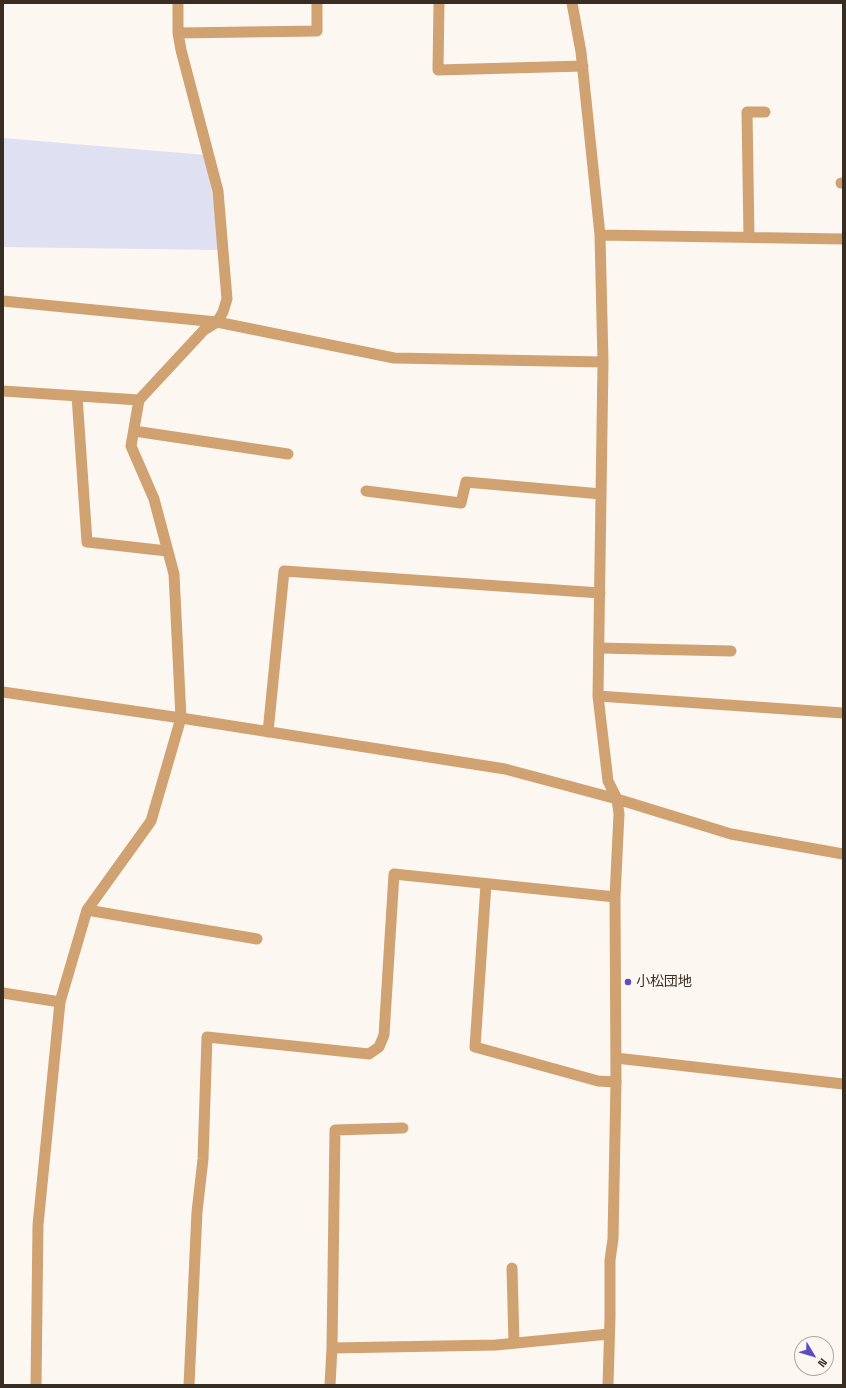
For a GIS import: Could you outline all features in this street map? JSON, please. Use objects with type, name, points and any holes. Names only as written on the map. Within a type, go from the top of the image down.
[{"type":"street","points":[[36,1385],[38,1224],[60,1002],[87,910],[151,821],[181,718],[174,574],[154,499],[131,446],[139,400],[204,330],[217,322],[223,312],[227,299],[218,190],[181,50],[178,33],[178,3]]},
{"type":"street","points":[[178,33],[317,32],[317,3]]},
{"type":"street","points":[[439,3],[438,70],[583,66]]},
{"type":"street","points":[[572,3],[583,66],[600,235],[603,362],[598,696],[608,781],[616,799],[619,814],[615,897],[616,1082],[614,1239],[610,1260],[608,1385]]},
{"type":"street","points":[[749,237],[747,112],[765,112]]},
{"type":"street","points":[[600,235],[843,239]]},
{"type":"street","points":[[3,301],[217,322],[394,358],[603,362]]},
{"type":"street","points":[[3,391],[139,400]]},
{"type":"street","points":[[76,396],[87,542],[167,551]]},
{"type":"street","points":[[134,431],[288,454]]},
{"type":"street","points":[[366,491],[461,503],[466,482],[601,494]]},
{"type":"street","points":[[268,732],[284,571],[600,593]]},
{"type":"street","points":[[599,648],[731,650]]},
{"type":"street","points":[[3,692],[181,718],[505,769],[616,799],[731,834],[843,854]]},
{"type":"street","points":[[598,696],[843,712]]},
{"type":"street","points":[[190,1385],[197,1212],[203,1159],[207,1037],[369,1054],[379,1047],[384,1035],[394,874],[615,897]]},
{"type":"street","points":[[486,884],[475,1047],[598,1081],[616,1082]]},
{"type":"street","points":[[87,910],[257,939]]},
{"type":"street","points":[[3,993],[60,1002]]},
{"type":"street","points":[[616,1058],[843,1084]]},
{"type":"street","points":[[330,1385],[332,1348],[335,1130],[403,1128]]},
{"type":"street","points":[[512,1268],[514,1343]]},
{"type":"street","points":[[332,1348],[496,1345],[609,1334]]},
{"type":"shaded area","points":[[3,138],[206,155],[221,250],[3,247]]},
{"type":"place","name":"小松団地","points":[[628,982]]}]
